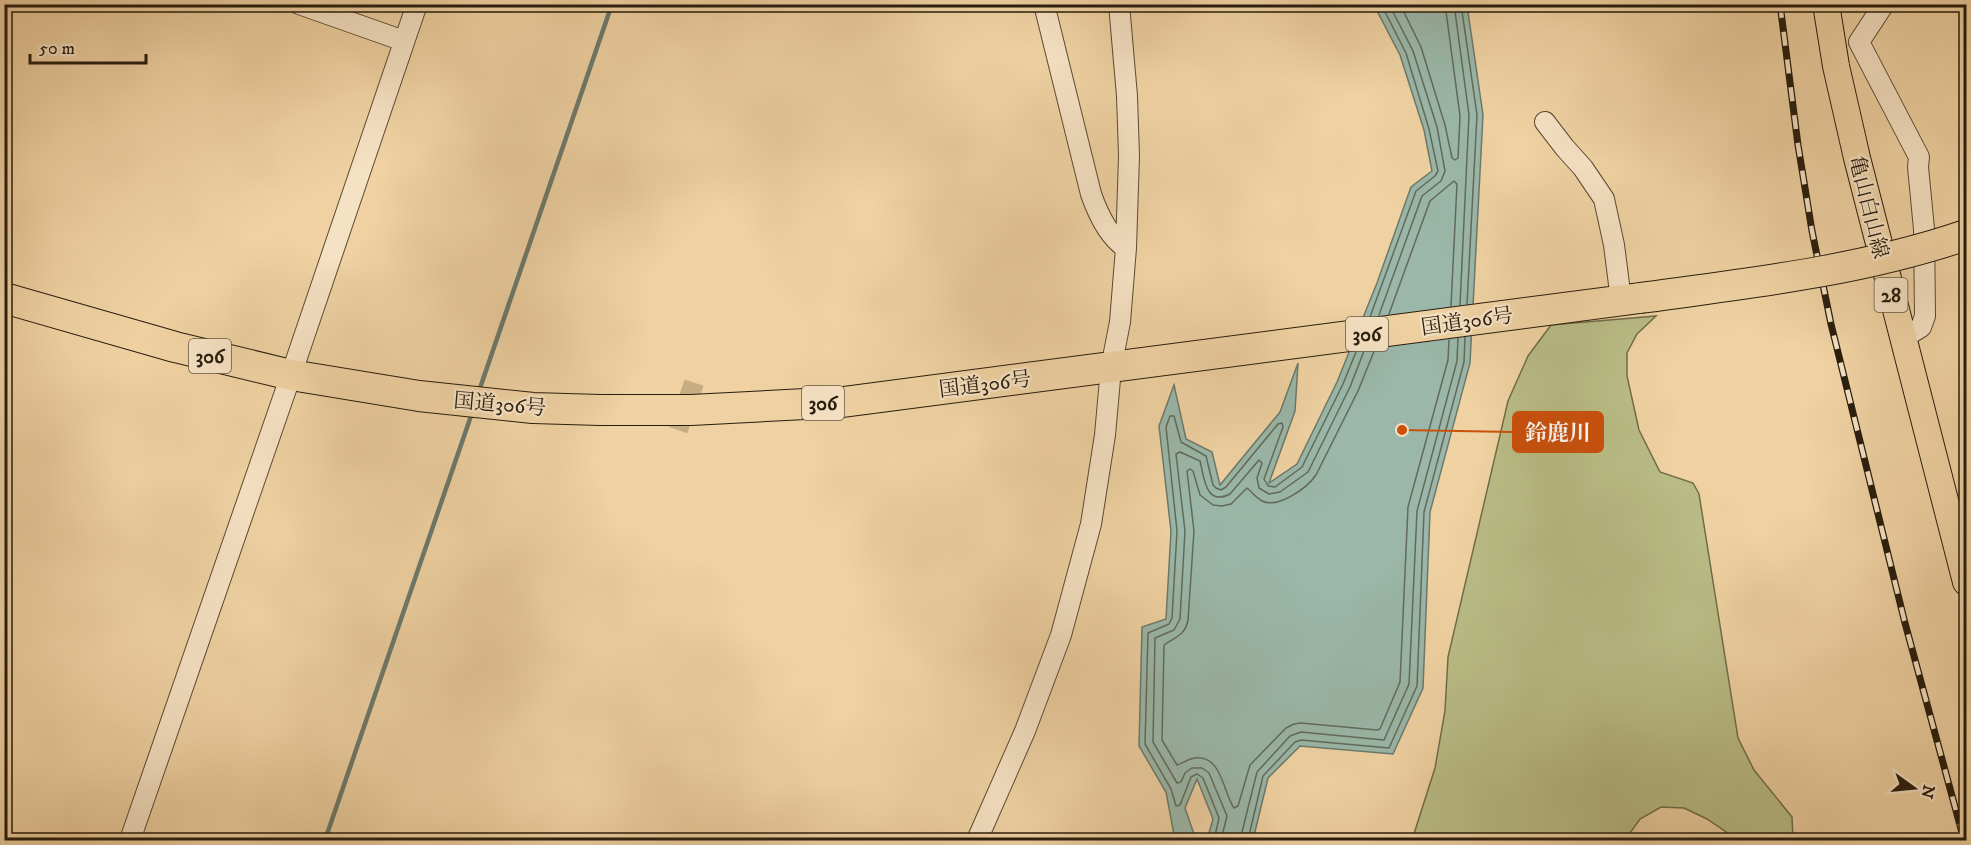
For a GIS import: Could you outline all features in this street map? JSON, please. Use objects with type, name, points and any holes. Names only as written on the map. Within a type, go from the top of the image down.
[{"type":"highway","name":"国道306号","points":[[4,298],[175,347],[291,375],[419,396],[533,408],[691,410],[843,402],[1623,300],[1831,271],[1915,251],[1966,235]]},
{"type":"main road","name":"亀山白山線","points":[[1826,4],[1836,66],[1857,158],[1966,582]]},
{"type":"street","points":[[299,4],[404,41]]},
{"type":"street","points":[[130,840],[417,4]]},
{"type":"street","points":[[1044,4],[1096,209],[1116,242],[1126,248]]},
{"type":"street","points":[[976,840],[1025,731],[1060,635],[1091,524],[1118,367],[1126,248],[1129,146],[1119,4]]},
{"type":"street","points":[[1884,4],[1859,42],[1919,157],[1924,229],[1925,316],[1921,327],[1903,338]]},
{"type":"street","points":[[1545,122],[1583,168],[1604,199],[1623,300]]},
{"type":"green space","points":[[1656,316],[1637,334],[1627,353],[1627,376],[1639,430],[1660,472],[1693,483],[1699,494],[1738,738],[1754,770],[1792,817],[1793,839],[1738,840],[1707,819],[1684,808],[1661,807],[1640,819],[1625,840],[1412,840],[1435,768],[1445,711],[1448,657],[1508,401],[1528,356],[1551,325]]},
{"type":"water","points":[[1374,5],[1467,5],[1483,115],[1470,363],[1430,512],[1423,688],[1393,754],[1300,746],[1268,778],[1253,840],[1207,840],[1213,819],[1197,779],[1185,808],[1196,840],[1175,840],[1166,792],[1139,746],[1142,627],[1166,619],[1171,531],[1159,426],[1174,385],[1186,439],[1212,452],[1220,485],[1280,412],[1298,363],[1295,411],[1269,483],[1297,464],[1337,382],[1377,283],[1411,187],[1432,171],[1424,130],[1400,55]]},
{"type":"waterway","points":[[479,391],[612,4]]},
{"type":"waterway","points":[[325,840],[472,413]]},
{"type":"tunnel","points":[[678,430],[696,377]]},
{"type":"railway","points":[[1780,4],[1798,145],[1812,231],[1831,324],[1905,623],[1964,840]]},
{"type":"place","name":"鈴鹿川","points":[[1402,430]]}]
